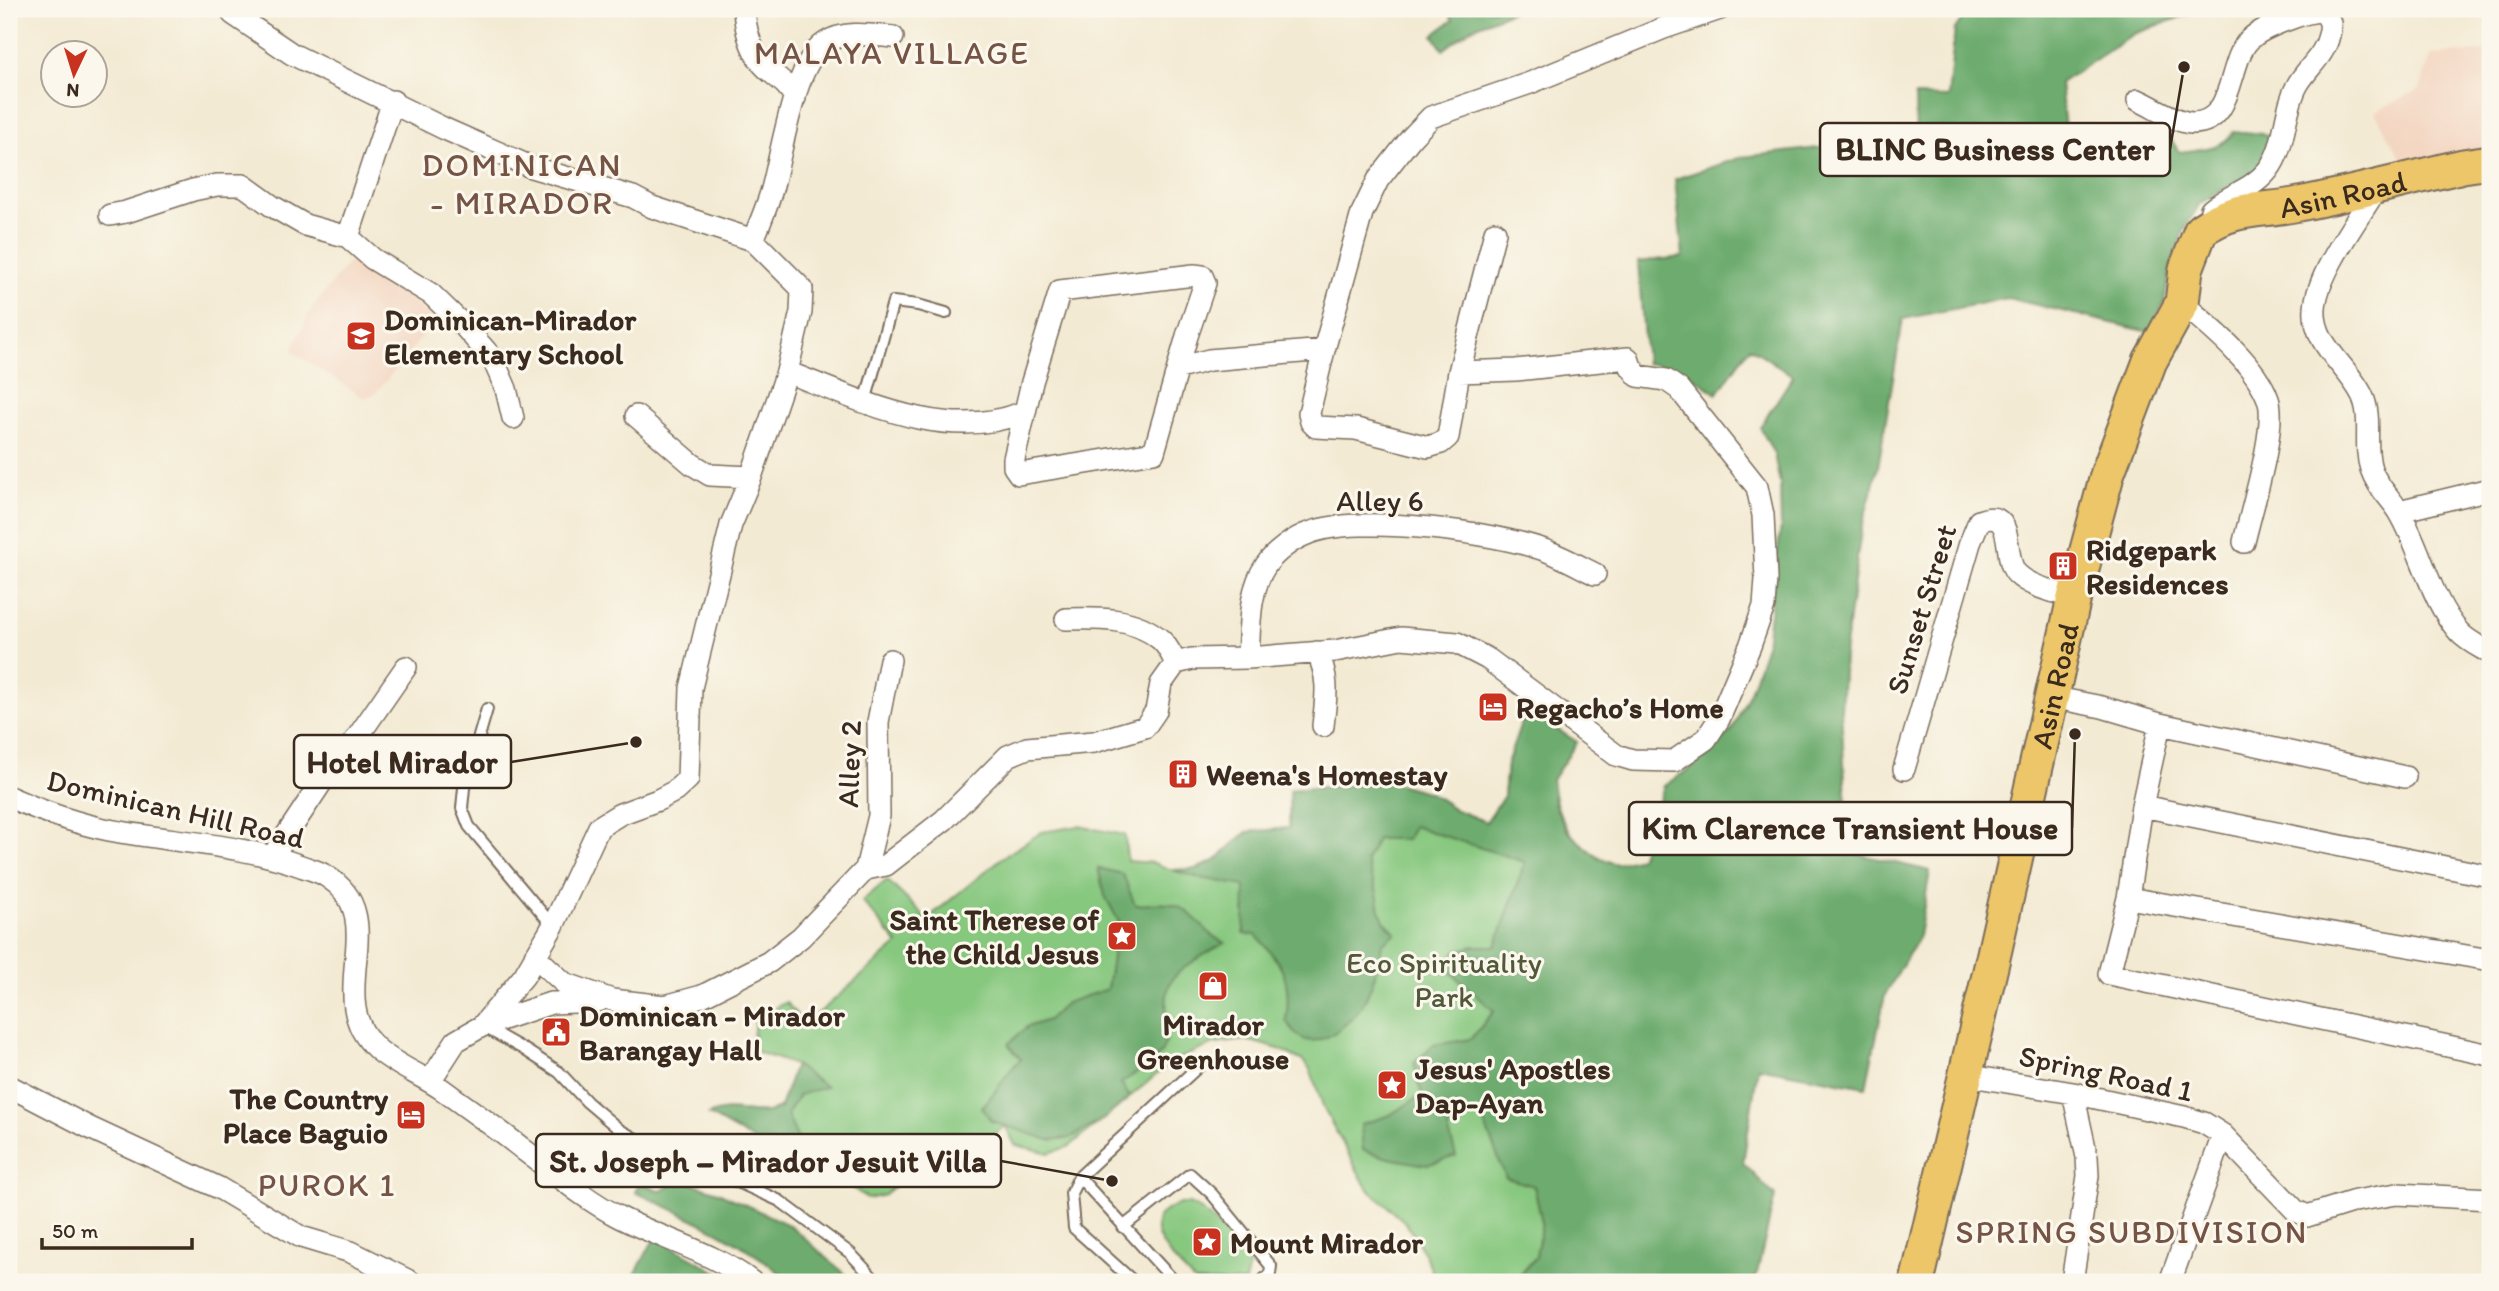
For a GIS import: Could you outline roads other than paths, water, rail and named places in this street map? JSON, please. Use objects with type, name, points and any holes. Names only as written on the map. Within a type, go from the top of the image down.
[{"type":"main road","name":"Asin Road","points":[[1917,1282],[2074,598],[2108,472],[2150,361],[2182,303],[2186,269],[2201,230],[2230,214],[2297,205],[2490,162]]},
{"type":"street","points":[[230,9],[233,14],[292,54],[445,129],[531,167],[633,197],[652,207],[753,240],[802,289],[801,312],[787,372],[751,477],[730,525],[691,688],[688,779],[658,800],[620,814],[599,827],[553,926],[516,986],[482,1026]]},
{"type":"street","points":[[744,9],[745,24],[762,63],[787,84],[795,98]]},
{"type":"street","points":[[1495,232],[1459,372],[1448,437],[1441,443],[1428,447],[1356,429],[1316,427],[1311,422],[1309,413],[1362,213],[1378,180],[1431,117],[1530,83],[1664,28],[1720,9]]},
{"type":"street","points":[[2138,100],[2182,121],[2193,123],[2207,120],[2224,103],[2236,63],[2248,40],[2268,27],[2300,14],[2322,11],[2329,17],[2331,26],[2325,47],[2298,84],[2282,139],[2270,168],[2239,194],[2210,211],[2201,230]]},
{"type":"street","points":[[753,240],[765,211],[799,82],[813,52],[827,42],[856,34],[893,37]]},
{"type":"street","points":[[348,237],[393,102]]},
{"type":"street","points":[[110,215],[193,190],[217,185],[243,185],[305,225],[348,237],[373,259],[431,294],[463,325],[493,359],[506,389],[513,418]]},
{"type":"street","points":[[2378,186],[2332,260],[2316,298],[2316,325],[2325,343],[2361,394],[2367,413],[2367,447],[2371,468],[2386,496],[2399,512],[2444,611],[2461,634],[2490,653]]},
{"type":"street","points":[[1202,276],[1205,283],[1154,452],[1019,474],[1014,467],[1014,459],[1024,412],[1060,292],[1151,279],[1202,276]]},
{"type":"street","points":[[2182,303],[2223,338],[2269,400],[2269,437],[2244,542]]},
{"type":"street","points":[[1179,368],[1209,360],[1324,350]]},
{"type":"street","points":[[430,1081],[456,1041],[482,1026],[551,1003],[612,1000],[665,1006],[702,996],[769,962],[801,937],[866,869],[886,865],[944,820],[1008,756],[1027,748],[1094,742],[1145,727],[1156,711],[1161,684],[1176,663],[1192,659],[1248,658],[1317,652],[1401,638],[1457,643],[1488,659],[1616,754],[1633,760],[1674,761],[1706,739],[1719,719],[1764,606],[1766,579],[1763,516],[1757,487],[1679,389],[1666,380],[1638,376],[1631,368],[1628,358],[1516,370],[1459,372]]},
{"type":"street","points":[[787,372],[865,402],[929,421],[963,424],[1011,418],[1024,412]]},
{"type":"street","points":[[636,416],[692,464],[710,475],[751,477]]},
{"type":"street","points":[[2399,512],[2490,489]]},
{"type":"street","name":"Sunset Street","points":[[1903,769],[1979,520],[1988,517],[1997,519],[2004,527],[2011,566],[2017,574],[2074,598]]},
{"type":"street","name":"Alley 6","points":[[1248,658],[1252,604],[1256,585],[1266,564],[1283,548],[1309,533],[1353,524],[1480,534],[1546,550],[1595,574]]},
{"type":"street","points":[[1066,619],[1096,618],[1127,622],[1163,641],[1176,663]]},
{"type":"street","points":[[1317,652],[1326,671],[1323,726]]},
{"type":"street","name":"Alley 2","points":[[866,869],[879,816],[878,722],[890,660]]},
{"type":"street","points":[[272,857],[321,783],[352,745],[406,667]]},
{"type":"street","points":[[2051,697],[2102,707],[2160,724],[2405,777]]},
{"type":"street","points":[[2160,724],[2142,806],[2128,898],[2109,974],[2490,1055]]},
{"type":"street","name":"Dominican Hill Road","points":[[9,797],[56,817],[108,830],[272,857],[326,876],[349,897],[357,917],[352,992],[358,1017],[374,1046],[430,1081],[581,1194],[618,1216],[697,1251],[752,1282]]},
{"type":"street","points":[[2142,806],[2490,876]]},
{"type":"street","points":[[2128,898],[2490,960]]},
{"type":"street","points":[[535,956],[564,984],[612,1000]]},
{"type":"street","name":"Spring Road 1","points":[[1965,1075],[2073,1093],[2184,1117],[2204,1124],[2223,1135],[2290,1205],[2307,1216],[2355,1201],[2397,1194],[2490,1199]]},
{"type":"street","points":[[9,1086],[90,1128],[219,1188],[301,1237],[351,1252],[411,1282]]},
{"type":"street","points":[[2072,1282],[2088,1175],[2087,1157],[2073,1093]]},
{"type":"street","points":[[2170,1282],[2223,1135]]},
{"type":"lane","points":[[865,402],[893,302],[918,305],[946,313]]},
{"type":"lane","points":[[487,709],[464,788],[462,808],[469,826],[553,926]]},
{"type":"lane","points":[[482,1026],[525,1049],[559,1072],[576,1092],[620,1130],[687,1164],[731,1179],[780,1201],[850,1253],[877,1282]]},
{"type":"lane","points":[[1134,1282],[1074,1228],[1071,1193],[1079,1177],[1199,1066]]},
{"type":"lane","points":[[1123,1227],[1190,1174],[1212,1195],[1271,1266],[1270,1274],[1261,1282]]},
{"type":"lane","points":[[1079,1177],[1175,1282]]},
{"type":"place","name":"BLINC Business Center","points":[[2184,67]]},
{"type":"place","name":"Dominican-Mirador Elementary School","points":[[361,336]]},
{"type":"place","name":"Ridgepark Residences","points":[[2063,566]]},
{"type":"place","name":"Regacho’s Home","points":[[1493,707]]},
{"type":"place","name":"Kim Clarence Transient House","points":[[2075,734]]},
{"type":"place","name":"Hotel Mirador","points":[[636,742]]},
{"type":"place","name":"Weena's Homestay","points":[[1183,774]]},
{"type":"place","name":"Saint Therese of the Child Jesus","points":[[1122,936]]},
{"type":"place","name":"Mirador Greenhouse","points":[[1213,986]]},
{"type":"place","name":"Dominican - Mirador Barangay Hall","points":[[556,1032]]},
{"type":"place","name":"Jesus' Apostles Dap-Ayan","points":[[1392,1085]]},
{"type":"place","name":"The Country Place Baguio","points":[[411,1115]]},
{"type":"place","name":"St. Joseph – Mirador Jesuit Villa","points":[[1112,1181]]},
{"type":"place","name":"Mount Mirador","points":[[1207,1242]]},
{"type":"district","name":"MALAYA VILLAGE","points":[[892,53]]},
{"type":"district","name":"DOMINICAN - MIRADOR","points":[[522,183]]},
{"type":"district","name":"PUROK 1","points":[[327,1185]]},
{"type":"district","name":"SPRING SUBDIVISION","points":[[2132,1232]]},
{"type":"park label","name":"Eco Spirituality Park","points":[[1444,979]]}]
